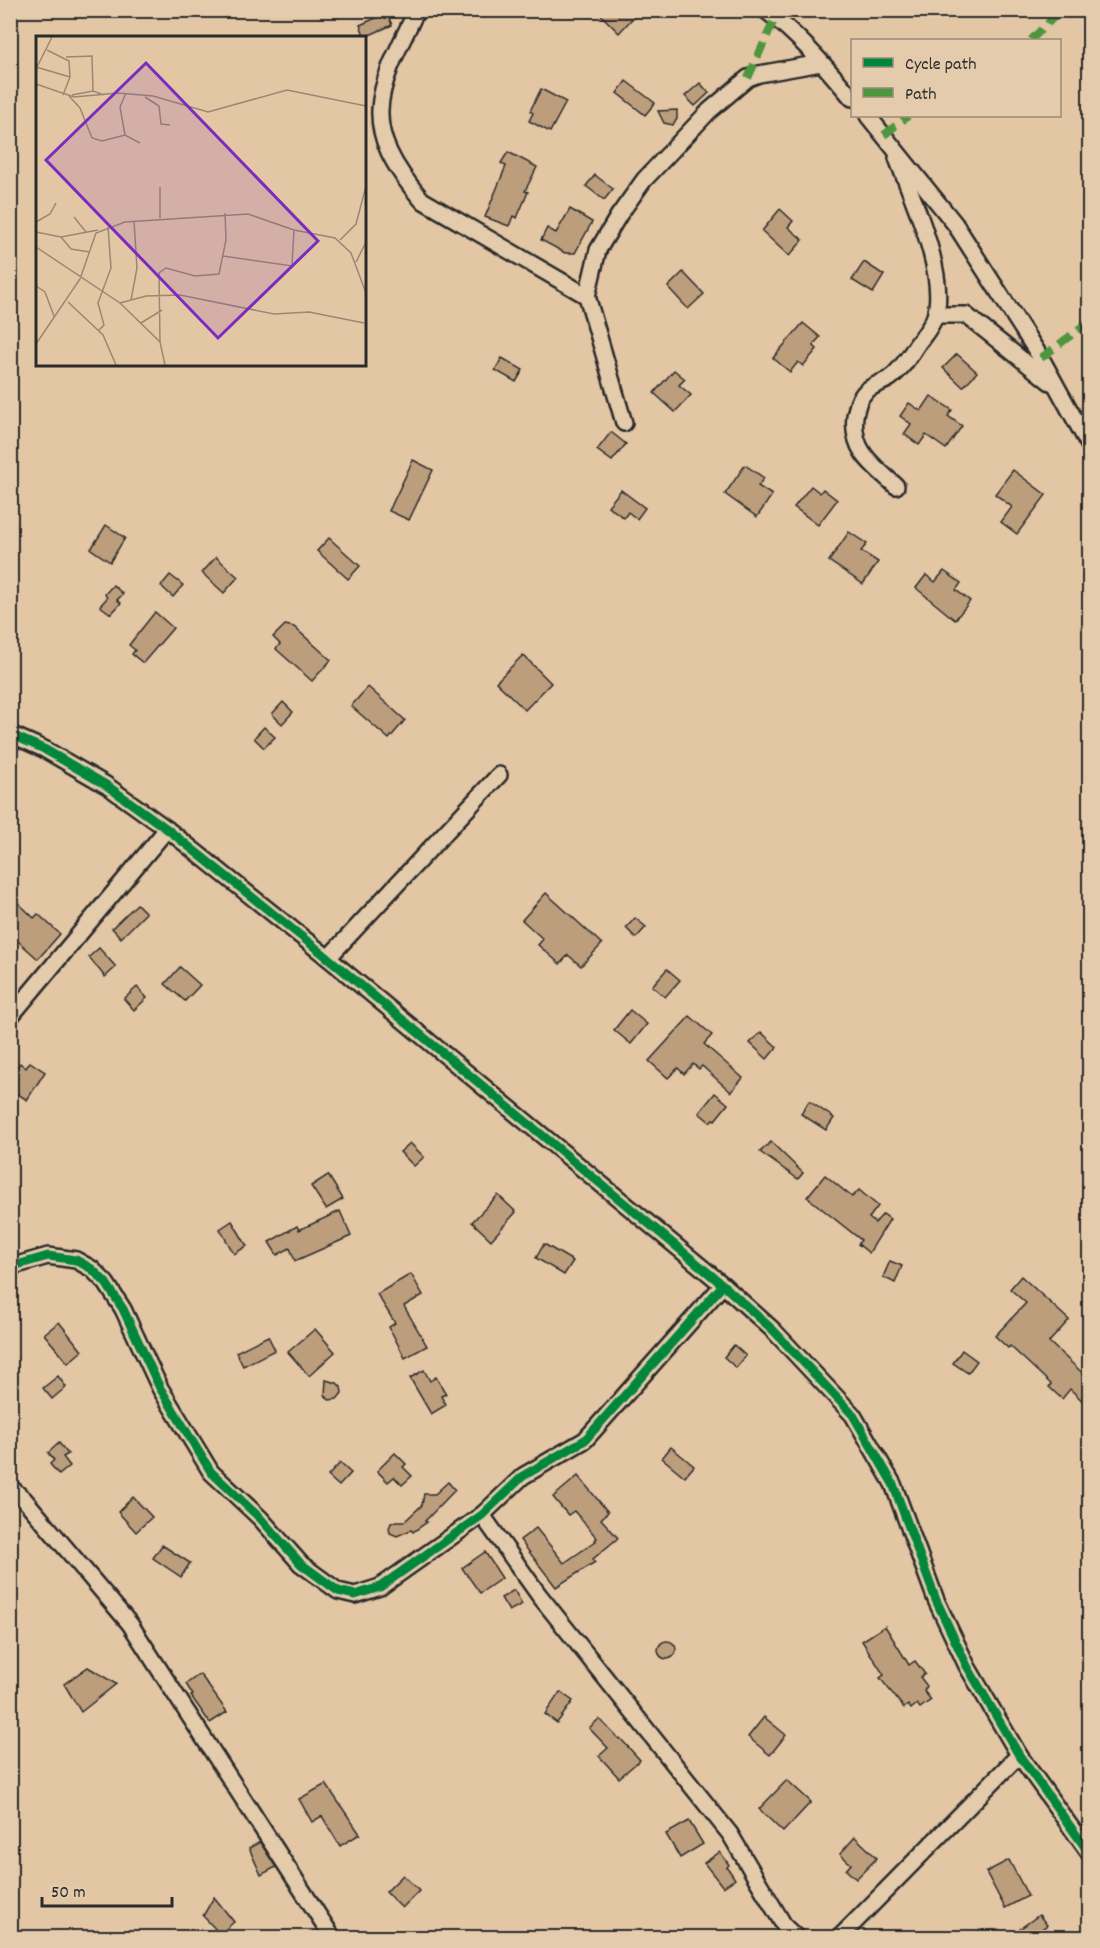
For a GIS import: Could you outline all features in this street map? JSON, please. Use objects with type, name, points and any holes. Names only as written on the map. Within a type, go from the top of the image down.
[{"type":"street","points":[[417,10],[388,69],[380,98],[382,132],[388,153],[402,177],[422,200],[587,296]]},
{"type":"street","points":[[765,10],[822,63],[851,97]]},
{"type":"street","points":[[624,423],[587,296],[598,250],[644,180],[709,111],[748,78],[822,63]]},
{"type":"street","points":[[869,117],[955,224],[1041,358],[1089,447]]},
{"type":"street","points":[[893,147],[927,243],[936,274],[938,294],[936,315],[930,328],[896,373],[865,392],[856,406],[855,441],[870,462],[896,486]]},
{"type":"street","points":[[936,315],[966,315],[1057,387]]},
{"type":"street","points":[[10,734],[44,749],[106,785],[167,829],[328,958],[723,1285],[773,1330],[853,1415],[893,1484],[936,1600],[967,1666],[1019,1755],[1089,1854]]},
{"type":"street","points":[[328,958],[499,775]]},
{"type":"street","points":[[10,1017],[167,829]]},
{"type":"street","points":[[10,1267],[48,1256],[76,1260],[92,1269],[106,1283],[123,1309],[160,1388],[211,1472],[260,1518],[301,1564],[338,1591],[355,1595],[380,1587],[482,1515],[523,1476],[585,1440],[723,1285]]},
{"type":"street","points":[[10,1487],[24,1499],[130,1624],[333,1938]]},
{"type":"street","points":[[482,1515],[539,1594],[730,1834],[786,1927],[797,1938]]},
{"type":"street","points":[[839,1938],[1019,1755]]},
{"type":"building","points":[[596,10],[640,10],[619,33]]},
{"type":"building","points":[[387,13],[392,25],[366,37],[360,25]]},
{"type":"building","points":[[626,81],[655,103],[645,115],[617,93]]},
{"type":"building","points":[[700,83],[709,93],[695,106],[685,96]]},
{"type":"building","points":[[541,89],[566,102],[550,132],[529,121],[533,113],[530,111]]},
{"type":"building","points":[[677,110],[677,119],[673,125],[664,123],[658,111]]},
{"type":"building","points":[[508,152],[537,167],[525,191],[528,192],[517,218],[513,216],[509,226],[485,217],[506,166],[501,163]]},
{"type":"building","points":[[595,175],[613,189],[604,200],[586,186]]},
{"type":"building","points":[[570,209],[592,222],[575,253],[565,253],[541,240],[547,228],[556,233]]},
{"type":"building","points":[[780,209],[793,221],[788,227],[803,240],[789,256],[762,231]]},
{"type":"building","points":[[864,262],[884,275],[873,293],[852,280]]},
{"type":"building","points":[[683,272],[704,294],[688,309],[668,287]]},
{"type":"building","points":[[803,323],[820,337],[813,345],[817,349],[803,366],[798,362],[790,372],[773,358]]},
{"type":"building","points":[[957,354],[977,372],[963,387],[943,368]]},
{"type":"building","points":[[502,358],[523,370],[516,382],[495,370]]},
{"type":"building","points":[[674,370],[685,379],[679,385],[691,395],[675,412],[654,393]]},
{"type":"building","points":[[931,396],[952,410],[948,416],[962,426],[946,449],[926,435],[919,445],[904,434],[911,424],[900,416],[909,403],[921,411]]},
{"type":"building","points":[[611,432],[626,444],[612,461],[597,450]]},
{"type":"building","points":[[413,460],[433,470],[409,520],[389,511]]},
{"type":"building","points":[[745,465],[764,478],[758,486],[772,495],[757,517],[725,494]]},
{"type":"building","points":[[1013,470],[1046,495],[1017,534],[1001,522],[1012,507],[995,494]]},
{"type":"building","points":[[811,486],[820,493],[823,489],[837,500],[818,525],[794,507]]},
{"type":"building","points":[[621,490],[645,508],[637,519],[628,512],[624,518],[608,506]]},
{"type":"building","points":[[106,525],[125,538],[110,562],[91,549]]},
{"type":"building","points":[[849,532],[867,544],[861,551],[878,562],[863,584],[829,561]]},
{"type":"building","points":[[329,538],[360,566],[348,579],[317,551]]},
{"type":"building","points":[[216,557],[238,577],[224,593],[202,573]]},
{"type":"building","points":[[944,571],[961,583],[956,590],[970,601],[955,620],[916,588],[926,575],[935,582]]},
{"type":"building","points":[[170,575],[183,585],[173,597],[161,586]]},
{"type":"building","points":[[113,585],[123,594],[117,600],[121,603],[111,614],[100,606],[107,598],[105,594]]},
{"type":"building","points":[[155,612],[173,628],[143,663],[132,654],[135,650],[129,645]]},
{"type":"building","points":[[285,625],[294,627],[331,660],[312,681],[276,649],[280,644],[273,637]]},
{"type":"building","points":[[523,655],[551,683],[525,710],[496,682]]},
{"type":"building","points":[[368,687],[405,720],[389,739],[351,706]]},
{"type":"building","points":[[283,702],[293,712],[282,724],[272,714]]},
{"type":"building","points":[[264,727],[275,737],[264,748],[254,738]]},
{"type":"building","points":[[546,893],[602,944],[581,966],[568,955],[560,964],[538,945],[543,939],[522,920]]},
{"type":"building","points":[[10,895],[34,918],[38,914],[60,934],[38,959],[10,934]]},
{"type":"building","points":[[137,904],[146,913],[121,938],[112,928]]},
{"type":"building","points":[[635,918],[646,927],[636,938],[626,928]]},
{"type":"building","points":[[99,948],[116,967],[105,977],[89,957]]},
{"type":"building","points":[[180,967],[200,985],[185,1001],[165,984]]},
{"type":"building","points":[[667,969],[680,980],[665,997],[652,986]]},
{"type":"building","points":[[137,987],[147,998],[134,1010],[124,999]]},
{"type":"building","points":[[630,1010],[647,1024],[631,1044],[614,1030]]},
{"type":"building","points":[[690,1016],[712,1035],[704,1044],[743,1078],[731,1092],[702,1066],[699,1069],[693,1064],[684,1074],[678,1068],[668,1078],[649,1061]]},
{"type":"building","points":[[761,1032],[777,1047],[767,1059],[750,1043]]},
{"type":"building","points":[[30,1062],[45,1072],[27,1100],[10,1089],[10,1076],[20,1063],[26,1068]]},
{"type":"building","points":[[715,1093],[728,1104],[715,1120],[710,1122],[699,1113]]},
{"type":"building","points":[[809,1101],[834,1118],[826,1130],[801,1114]]},
{"type":"building","points":[[771,1142],[803,1173],[798,1179],[760,1152]]},
{"type":"building","points":[[410,1143],[424,1157],[414,1166],[400,1152]]},
{"type":"building","points":[[328,1175],[343,1199],[326,1209],[311,1186]]},
{"type":"building","points":[[825,1175],[852,1197],[859,1190],[878,1206],[869,1218],[875,1223],[883,1214],[890,1219],[869,1253],[858,1244],[861,1240],[807,1197]]},
{"type":"building","points":[[498,1195],[516,1212],[491,1240],[472,1222]]},
{"type":"building","points":[[340,1211],[351,1236],[295,1261],[290,1248],[277,1255],[269,1242],[297,1226],[299,1230]]},
{"type":"building","points":[[232,1221],[247,1246],[234,1254],[220,1229]]},
{"type":"building","points":[[544,1244],[573,1261],[564,1275],[536,1258]]},
{"type":"building","points":[[890,1261],[902,1266],[895,1283],[883,1277]]},
{"type":"building","points":[[411,1274],[423,1295],[404,1306],[427,1346],[405,1358],[389,1327],[395,1323],[377,1294]]},
{"type":"building","points":[[1021,1276],[1069,1320],[1049,1342],[1089,1379],[1089,1407],[1070,1389],[1062,1399],[1049,1387],[1051,1384],[1010,1346],[1008,1348],[995,1336],[1026,1303],[1010,1289]]},
{"type":"building","points":[[59,1322],[82,1351],[68,1363],[44,1334]]},
{"type":"building","points":[[315,1329],[335,1352],[309,1376],[288,1352]]},
{"type":"building","points":[[268,1336],[275,1350],[243,1366],[236,1352]]},
{"type":"building","points":[[734,1345],[746,1356],[736,1368],[724,1357]]},
{"type":"building","points":[[962,1350],[977,1361],[968,1373],[953,1363]]},
{"type":"building","points":[[424,1370],[430,1381],[436,1377],[446,1394],[441,1396],[446,1405],[431,1414],[410,1378]]},
{"type":"building","points":[[58,1376],[66,1387],[52,1399],[43,1388]]},
{"type":"building","points":[[326,1380],[337,1383],[341,1387],[342,1393],[337,1399],[329,1400],[325,1395]]},
{"type":"building","points":[[59,1443],[68,1454],[63,1457],[70,1466],[59,1475],[50,1464],[54,1460],[48,1453]]},
{"type":"building","points":[[671,1447],[694,1466],[685,1477],[662,1458]]},
{"type":"building","points":[[395,1453],[406,1464],[403,1467],[412,1476],[402,1485],[394,1477],[388,1482],[377,1471]]},
{"type":"building","points":[[340,1463],[351,1473],[339,1486],[328,1476]]},
{"type":"building","points":[[578,1476],[608,1512],[601,1519],[618,1538],[593,1559],[595,1562],[556,1587],[520,1540],[536,1528],[564,1563],[596,1541],[597,1538],[574,1511],[568,1515],[553,1497]]},
{"type":"building","points":[[448,1482],[455,1490],[425,1521],[427,1522],[413,1532],[411,1530],[397,1536],[390,1533],[391,1523],[405,1521],[422,1505],[424,1494],[435,1494]]},
{"type":"building","points":[[133,1497],[152,1517],[136,1532],[118,1512]]},
{"type":"building","points":[[162,1545],[190,1563],[181,1577],[153,1558]]},
{"type":"building","points":[[485,1552],[502,1578],[480,1593],[462,1568]]},
{"type":"building","points":[[514,1590],[522,1604],[509,1611],[501,1598]]},
{"type":"building","points":[[885,1626],[909,1665],[915,1661],[925,1674],[920,1677],[927,1686],[924,1691],[931,1700],[920,1708],[917,1704],[911,1709],[908,1705],[904,1708],[880,1678],[884,1675],[862,1641]]},
{"type":"building","points":[[663,1641],[671,1641],[676,1646],[674,1657],[663,1659],[658,1654],[658,1646]]},
{"type":"building","points":[[88,1667],[116,1684],[81,1712],[64,1684]]},
{"type":"building","points":[[200,1674],[227,1712],[210,1723],[191,1696],[193,1695],[186,1684]]},
{"type":"building","points":[[560,1692],[573,1701],[557,1723],[545,1714]]},
{"type":"building","points":[[764,1717],[786,1735],[770,1755],[748,1737]]},
{"type":"building","points":[[599,1719],[640,1760],[619,1778],[599,1756],[608,1748],[589,1728]]},
{"type":"building","points":[[787,1780],[811,1802],[783,1832],[759,1809]]},
{"type":"building","points":[[326,1784],[360,1834],[340,1846],[322,1816],[312,1822],[299,1799]]},
{"type":"building","points":[[689,1821],[703,1844],[680,1858],[666,1834]]},
{"type":"building","points":[[855,1837],[877,1858],[856,1879],[846,1870],[851,1864],[840,1854]]},
{"type":"building","points":[[260,1842],[276,1867],[261,1875],[249,1848]]},
{"type":"building","points":[[720,1852],[735,1879],[723,1887],[704,1863]]},
{"type":"building","points":[[1009,1860],[1028,1896],[1005,1908],[986,1872]]},
{"type":"building","points":[[403,1875],[419,1891],[402,1908],[386,1892]]},
{"type":"building","points":[[214,1897],[234,1922],[220,1934],[203,1916]]},
{"type":"building","points":[[1039,1915],[1047,1925],[1030,1938],[1007,1938]]},
{"type":"marked path","points":[[1032,39],[1061,10]]},
{"type":"marked path","points":[[748,78],[775,18]]},
{"type":"marked path","points":[[884,135],[907,117]]},
{"type":"marked path","points":[[1041,358],[1090,321]]},
{"type":"cycle path","points":[[10,734],[44,749],[106,785],[167,829],[322,953],[723,1285],[773,1330],[853,1415],[893,1484],[936,1600],[967,1666],[1019,1755],[1090,1854]]},
{"type":"cycle path","points":[[10,1267],[48,1256],[76,1260],[92,1269],[106,1283],[123,1309],[160,1388],[211,1472],[260,1518],[301,1564],[338,1591],[355,1595],[380,1587],[482,1515],[523,1476],[585,1440],[723,1285]]}]
